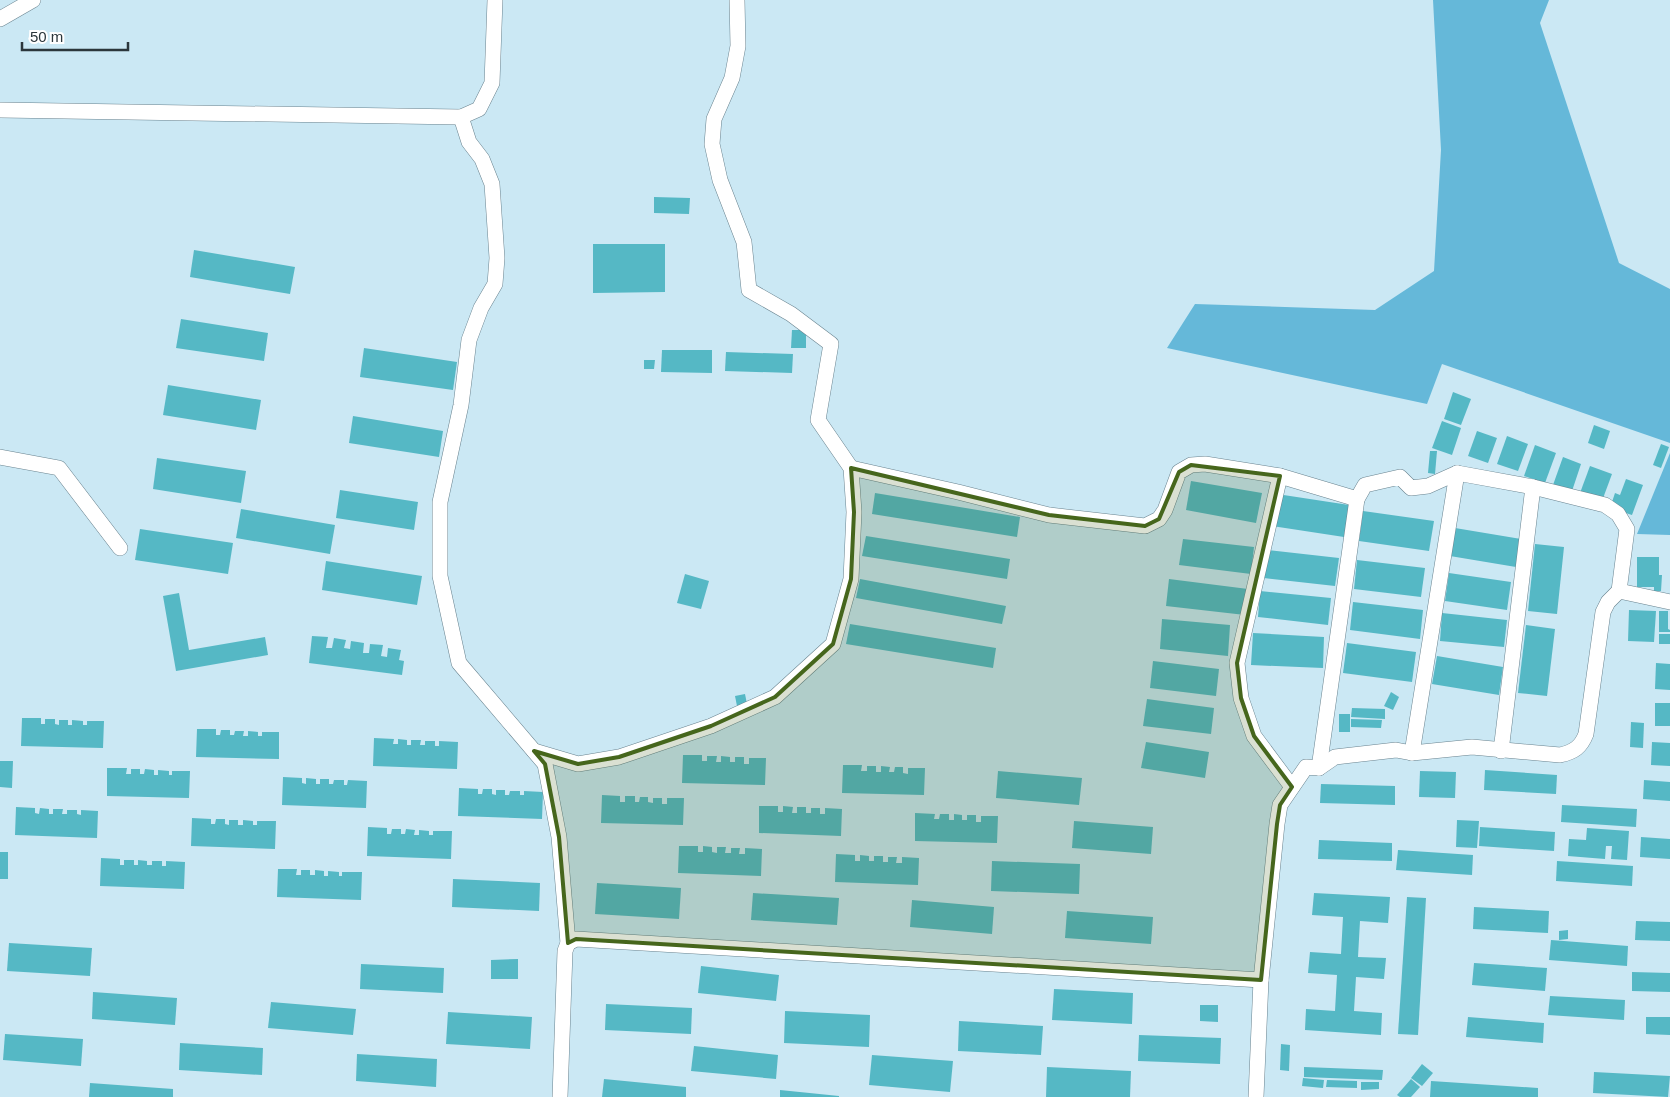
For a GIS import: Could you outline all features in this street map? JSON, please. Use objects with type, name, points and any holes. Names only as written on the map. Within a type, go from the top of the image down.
[{"type":"street","points":[[0,19],[32,0]]},
{"type":"street","points":[[0,110],[460,117],[479,108],[492,83],[495,0]]},
{"type":"street","points":[[534,751],[578,764],[619,757],[711,726],[774,697],[833,644],[851,579],[854,512],[851,468],[818,420],[831,344],[791,314],[749,290],[744,242],[720,180],[712,144],[714,119],[732,78],[738,46],[737,0]]},
{"type":"street","points":[[460,117],[469,142],[482,159],[492,184],[497,258],[495,284],[481,308],[469,340],[460,404],[440,502],[440,576],[459,663],[545,764],[558,837],[568,943],[565,951],[560,1097]]},
{"type":"street","points":[[0,457],[58,468],[120,548]]},
{"type":"street","points":[[851,468],[958,492],[1049,516],[1146,526],[1159,519],[1165,510],[1179,472],[1191,465],[1205,464],[1280,476],[1357,499]]},
{"type":"street","points":[[1412,753],[1457,473]]},
{"type":"street","points":[[1256,1097],[1261,980],[1280,805],[1306,767],[1319,768],[1335,757],[1396,750],[1412,753],[1472,748],[1560,755],[1571,752],[1582,744],[1586,734],[1602,612],[1608,602],[1619,591],[1627,529],[1618,514],[1605,505],[1533,487],[1457,473],[1428,486],[1411,488],[1400,477],[1365,485],[1357,499],[1319,768]]},
{"type":"street","points":[[1280,476],[1237,663],[1241,698],[1254,736],[1292,787]]},
{"type":"street","points":[[1501,751],[1533,487]]},
{"type":"street","points":[[1619,591],[1670,602]]},
{"type":"street","points":[[568,943],[576,939],[1261,980]]},
{"type":"highlighted area","points":[[1191,465],[1280,476],[1237,663],[1241,698],[1254,736],[1292,787],[1280,805],[1261,980],[576,939],[568,943],[559,837],[545,764],[534,751],[578,764],[619,757],[711,726],[775,697],[833,644],[851,579],[854,512],[851,468],[1049,515],[1145,526],[1159,519],[1179,472]]},
{"type":"shaded area","points":[[1433,0],[1549,0],[1540,23],[1619,263],[1670,289],[1670,443],[1442,364],[1427,404],[1167,348],[1195,304],[1375,310],[1434,271],[1441,150]]},
{"type":"shaded area","points":[[1670,453],[1670,535],[1637,534]]},
{"type":"building","points":[[654,197],[690,198],[689,214],[654,213]]},
{"type":"building","points":[[593,244],[665,244],[665,292],[593,293]]},
{"type":"building","points":[[194,250],[295,267],[290,294],[190,277]]},
{"type":"building","points":[[181,319],[268,333],[264,361],[176,348]]},
{"type":"building","points":[[792,330],[806,330],[806,348],[791,348]]},
{"type":"building","points":[[364,348],[457,362],[453,390],[360,377]]},
{"type":"building","points":[[662,350],[712,350],[712,373],[661,372]]},
{"type":"building","points":[[726,352],[793,354],[792,373],[725,371]]},
{"type":"building","points":[[644,360],[655,360],[654,369],[644,369]]},
{"type":"building","points":[[168,385],[261,400],[256,430],[163,415]]},
{"type":"building","points":[[1453,392],[1471,399],[1461,425],[1444,419]]},
{"type":"building","points":[[353,416],[443,431],[439,457],[349,443]]},
{"type":"building","points":[[1442,421],[1461,428],[1452,455],[1432,448]]},
{"type":"building","points":[[1594,425],[1610,431],[1604,449],[1588,443]]},
{"type":"building","points":[[1477,431],[1497,438],[1488,463],[1468,456]]},
{"type":"building","points":[[1507,436],[1528,444],[1518,471],[1497,464]]},
{"type":"building","points":[[1661,444],[1669,447],[1661,468],[1653,465]]},
{"type":"building","points":[[1535,445],[1556,453],[1545,483],[1524,476]]},
{"type":"building","points":[[1430,451],[1437,451],[1435,474],[1428,473]]},
{"type":"building","points":[[1563,457],[1581,464],[1572,491],[1553,485]]},
{"type":"building","points":[[157,458],[246,471],[241,503],[153,489]]},
{"type":"building","points":[[1590,466],[1612,474],[1602,501],[1580,493]]},
{"type":"building","points":[[1626,479],[1643,485],[1632,515],[1610,508],[1615,493],[1620,495]]},
{"type":"building","points":[[1191,481],[1262,493],[1256,523],[1186,510]]},
{"type":"building","points":[[340,490],[418,502],[414,530],[336,518]]},
{"type":"building","points":[[875,493],[1020,517],[1017,537],[872,514]]},
{"type":"building","points":[[1277,494],[1349,505],[1344,537],[1272,526]]},
{"type":"building","points":[[241,509],[335,525],[330,554],[236,538]]},
{"type":"building","points":[[1363,511],[1434,521],[1429,551],[1359,541]]},
{"type":"building","points":[[1455,528],[1521,539],[1516,567],[1450,556]]},
{"type":"building","points":[[140,529],[233,543],[228,574],[135,560]]},
{"type":"building","points":[[866,536],[1010,559],[1007,579],[862,556]]},
{"type":"building","points":[[1183,539],[1254,547],[1251,574],[1179,565]]},
{"type":"building","points":[[1535,544],[1564,547],[1557,614],[1528,611]]},
{"type":"building","points":[[1267,550],[1339,558],[1335,586],[1264,578]]},
{"type":"building","points":[[1637,557],[1659,557],[1659,575],[1662,575],[1661,591],[1654,591],[1654,587],[1637,587]]},
{"type":"building","points":[[1357,560],[1425,568],[1421,597],[1354,589]]},
{"type":"building","points":[[326,561],[422,576],[417,605],[322,590]]},
{"type":"building","points":[[1449,573],[1511,582],[1507,610],[1445,601]]},
{"type":"building","points":[[685,574],[709,581],[701,609],[677,603]]},
{"type":"building","points":[[860,579],[1006,606],[1002,624],[856,598]]},
{"type":"building","points":[[1169,579],[1248,589],[1245,615],[1166,606]]},
{"type":"building","points":[[1260,591],[1331,598],[1328,625],[1258,617]]},
{"type":"building","points":[[179,593],[189,650],[265,637],[268,655],[176,671],[163,596]]},
{"type":"building","points":[[1353,602],[1423,610],[1420,639],[1350,630]]},
{"type":"building","points":[[1629,610],[1656,611],[1654,642],[1628,641]]},
{"type":"building","points":[[1659,611],[1668,611],[1668,629],[1670,632],[1659,632]]},
{"type":"building","points":[[1442,613],[1507,620],[1504,647],[1440,641]]},
{"type":"building","points":[[1162,619],[1230,625],[1228,656],[1160,649]]},
{"type":"building","points":[[850,624],[996,648],[993,668],[846,644]]},
{"type":"building","points":[[1526,625],[1555,629],[1547,696],[1518,693]]},
{"type":"building","points":[[1253,633],[1324,637],[1323,668],[1251,665]]},
{"type":"building","points":[[1659,634],[1670,634],[1670,644],[1659,644]]},
{"type":"building","points":[[312,636],[328,637],[326,648],[332,648],[334,638],[346,640],[344,648],[350,649],[351,641],[364,643],[363,653],[369,653],[370,644],[383,645],[381,656],[387,657],[388,648],[401,650],[399,660],[404,661],[402,675],[309,663]]},
{"type":"building","points":[[1347,643],[1416,652],[1412,682],[1343,673]]},
{"type":"building","points":[[1437,656],[1503,667],[1499,695],[1432,684]]},
{"type":"building","points":[[1153,661],[1219,669],[1216,696],[1150,688]]},
{"type":"building","points":[[1656,663],[1670,664],[1670,690],[1655,689]]},
{"type":"building","points":[[1391,692],[1399,697],[1393,710],[1384,706]]},
{"type":"building","points":[[745,694],[747,704],[737,706],[735,696]]},
{"type":"building","points":[[1147,699],[1214,708],[1211,734],[1143,726]]},
{"type":"building","points":[[1655,703],[1670,703],[1670,726],[1655,726]]},
{"type":"building","points":[[1352,708],[1385,709],[1385,719],[1351,717]]},
{"type":"building","points":[[1339,714],[1350,714],[1350,732],[1339,732]]},
{"type":"building","points":[[22,718],[41,718],[41,724],[45,724],[45,719],[55,719],[55,724],[59,725],[59,720],[68,720],[68,725],[72,725],[72,720],[83,721],[83,725],[87,725],[87,721],[104,721],[103,748],[21,746]]},
{"type":"building","points":[[1351,719],[1382,720],[1381,728],[1351,727]]},
{"type":"building","points":[[1631,722],[1644,723],[1643,748],[1630,747]]},
{"type":"building","points":[[197,729],[216,729],[216,735],[220,735],[221,730],[230,730],[230,735],[234,735],[235,731],[244,731],[243,736],[248,736],[248,731],[258,732],[258,736],[262,736],[262,732],[279,732],[279,759],[196,757]]},
{"type":"building","points":[[374,738],[394,739],[393,744],[398,744],[398,739],[407,740],[407,745],[411,745],[411,740],[421,740],[420,745],[425,745],[425,741],[435,741],[435,746],[439,746],[439,741],[458,742],[457,769],[373,766]]},
{"type":"building","points":[[1146,742],[1209,752],[1205,778],[1141,768]]},
{"type":"building","points":[[1652,742],[1670,743],[1670,766],[1651,765]]},
{"type":"building","points":[[683,755],[702,755],[702,761],[707,761],[707,756],[717,756],[716,762],[721,762],[721,756],[730,757],[730,762],[735,762],[735,757],[744,757],[744,764],[749,764],[749,758],[766,758],[765,785],[682,783]]},
{"type":"building","points":[[0,761],[13,761],[12,788],[0,787]]},
{"type":"building","points":[[843,765],[862,765],[861,771],[867,771],[867,766],[876,766],[876,772],[881,772],[881,766],[890,767],[889,772],[894,772],[895,767],[903,767],[903,773],[908,774],[908,768],[925,768],[924,795],[842,793]]},
{"type":"building","points":[[107,768],[127,768],[126,774],[131,774],[131,769],[140,769],[140,774],[144,774],[145,769],[154,770],[154,775],[158,775],[158,770],[169,771],[169,775],[172,775],[172,771],[190,771],[189,798],[107,796]]},
{"type":"building","points":[[1485,770],[1557,775],[1556,794],[1484,790]]},
{"type":"building","points":[[998,771],[1082,778],[1079,805],[996,798]]},
{"type":"building","points":[[1420,771],[1456,772],[1455,798],[1419,797]]},
{"type":"building","points":[[283,777],[302,778],[302,783],[306,784],[306,778],[316,779],[316,784],[320,784],[320,779],[329,779],[329,784],[333,784],[334,780],[344,780],[344,785],[347,785],[348,780],[367,781],[366,808],[282,805]]},
{"type":"building","points":[[1644,780],[1670,782],[1670,801],[1643,799]]},
{"type":"building","points":[[1321,784],[1395,786],[1395,805],[1320,803]]},
{"type":"building","points":[[459,788],[478,789],[478,794],[482,794],[483,789],[492,789],[492,794],[496,795],[496,790],[505,790],[505,795],[509,795],[510,791],[520,791],[520,795],[524,795],[524,791],[543,792],[542,819],[458,816]]},
{"type":"building","points":[[602,795],[620,796],[620,802],[625,802],[625,796],[635,796],[635,802],[639,802],[640,797],[648,797],[648,802],[653,803],[653,798],[662,798],[662,804],[667,804],[667,798],[684,798],[683,825],[601,823]]},
{"type":"building","points":[[1562,805],[1637,809],[1636,827],[1561,822]]},
{"type":"building","points":[[759,806],[778,806],[778,812],[783,812],[783,806],[793,807],[792,813],[797,813],[797,807],[806,807],[806,813],[811,813],[811,808],[820,808],[820,814],[825,814],[825,808],[842,809],[841,836],[759,833]]},
{"type":"building","points":[[16,807],[35,808],[35,813],[39,814],[40,808],[49,809],[49,814],[53,814],[53,809],[63,809],[62,814],[67,814],[67,810],[77,810],[77,814],[81,815],[81,810],[98,811],[97,838],[15,835]]},
{"type":"building","points":[[915,813],[935,814],[934,819],[939,819],[940,814],[949,814],[949,820],[954,820],[954,814],[962,815],[962,820],[967,820],[967,815],[976,815],[976,822],[981,822],[981,816],[998,816],[997,843],[915,841]]},
{"type":"building","points":[[192,818],[211,819],[211,824],[215,824],[216,819],[225,819],[225,824],[229,825],[229,820],[238,820],[238,825],[243,825],[243,820],[253,821],[253,825],[257,825],[257,821],[276,821],[275,849],[191,846]]},
{"type":"building","points":[[1457,820],[1479,821],[1477,848],[1456,847]]},
{"type":"building","points":[[1074,821],[1153,827],[1151,854],[1072,848]]},
{"type":"building","points":[[368,827],[387,828],[387,834],[391,834],[392,829],[401,829],[401,834],[405,834],[406,829],[415,830],[414,835],[419,835],[419,830],[429,831],[429,835],[433,835],[433,831],[452,831],[451,859],[367,856]]},
{"type":"building","points":[[1480,827],[1555,832],[1554,851],[1479,846]]},
{"type":"building","points":[[1587,828],[1629,831],[1627,860],[1611,859],[1612,846],[1606,846],[1605,859],[1568,856],[1569,839],[1586,840]]},
{"type":"building","points":[[1641,837],[1670,839],[1670,859],[1640,857]]},
{"type":"building","points":[[1319,840],[1392,843],[1392,861],[1318,859]]},
{"type":"building","points":[[679,846],[698,846],[698,852],[703,852],[703,846],[712,847],[712,852],[717,853],[717,847],[726,847],[725,853],[731,853],[731,848],[740,848],[739,854],[745,854],[745,848],[762,849],[761,876],[678,873]]},
{"type":"building","points":[[1398,850],[1473,855],[1472,875],[1396,870]]},
{"type":"building","points":[[0,852],[8,852],[8,879],[0,879]]},
{"type":"building","points":[[836,854],[855,855],[855,861],[860,861],[860,855],[869,856],[869,861],[874,861],[874,856],[883,856],[883,862],[888,862],[888,857],[897,857],[896,863],[902,863],[902,857],[919,858],[918,885],[835,882]]},
{"type":"building","points":[[101,858],[120,859],[120,865],[124,865],[124,860],[134,860],[134,865],[138,865],[138,860],[147,861],[147,865],[152,865],[152,861],[162,861],[162,866],[166,866],[166,861],[185,862],[184,889],[100,886]]},
{"type":"building","points":[[992,861],[1080,864],[1079,894],[991,891]]},
{"type":"building","points":[[1557,861],[1633,866],[1632,886],[1556,881]]},
{"type":"building","points":[[278,869],[297,869],[296,875],[301,875],[301,870],[310,870],[310,875],[315,875],[315,870],[324,871],[324,876],[328,876],[328,871],[339,872],[339,876],[342,876],[342,872],[362,872],[361,900],[277,897]]},
{"type":"building","points":[[453,879],[540,883],[539,911],[452,907]]},
{"type":"building","points":[[597,883],[681,888],[679,919],[595,914]]},
{"type":"building","points":[[753,893],[839,898],[837,925],[751,920]]},
{"type":"building","points":[[1314,893],[1390,897],[1388,923],[1360,921],[1358,957],[1386,958],[1384,979],[1356,977],[1354,1011],[1382,1013],[1381,1035],[1305,1030],[1306,1009],[1335,1011],[1337,975],[1308,973],[1310,952],[1341,954],[1343,917],[1312,915]]},
{"type":"building","points":[[1407,897],[1426,898],[1418,1035],[1398,1034]]},
{"type":"building","points":[[912,900],[994,907],[992,934],[910,927]]},
{"type":"building","points":[[1474,907],[1549,911],[1548,933],[1473,929]]},
{"type":"building","points":[[1067,911],[1153,917],[1151,944],[1065,938]]},
{"type":"building","points":[[1636,921],[1670,922],[1670,941],[1635,940]]},
{"type":"building","points":[[1568,930],[1568,939],[1559,940],[1559,931]]},
{"type":"building","points":[[1551,940],[1628,946],[1627,966],[1549,960]]},
{"type":"building","points":[[9,943],[92,948],[90,976],[7,971]]},
{"type":"building","points":[[518,959],[518,979],[491,979],[491,960]]},
{"type":"building","points":[[1474,963],[1547,968],[1545,991],[1472,985]]},
{"type":"building","points":[[361,964],[444,968],[443,993],[360,989]]},
{"type":"building","points":[[701,966],[779,975],[776,1001],[698,993]]},
{"type":"building","points":[[1632,972],[1670,973],[1670,992],[1632,991]]},
{"type":"building","points":[[1054,989],[1133,993],[1132,1024],[1052,1020]]},
{"type":"building","points":[[93,992],[177,998],[175,1025],[92,1019]]},
{"type":"building","points":[[1550,996],[1625,1000],[1624,1020],[1548,1015]]},
{"type":"building","points":[[271,1002],[356,1009],[353,1035],[268,1028]]},
{"type":"building","points":[[606,1004],[692,1008],[691,1034],[605,1030]]},
{"type":"building","points":[[1200,1005],[1218,1005],[1218,1022],[1200,1021]]},
{"type":"building","points":[[785,1011],[870,1015],[869,1047],[784,1043]]},
{"type":"building","points":[[448,1012],[532,1017],[530,1049],[446,1044]]},
{"type":"building","points":[[1468,1017],[1544,1023],[1543,1043],[1466,1037]]},
{"type":"building","points":[[1646,1017],[1670,1017],[1670,1035],[1646,1034]]},
{"type":"building","points":[[959,1021],[1043,1026],[1041,1055],[958,1051]]},
{"type":"building","points":[[5,1034],[83,1039],[81,1066],[3,1060]]},
{"type":"building","points":[[1139,1035],[1221,1038],[1220,1064],[1138,1061]]},
{"type":"building","points":[[180,1043],[263,1048],[262,1075],[179,1070]]},
{"type":"building","points":[[1281,1044],[1290,1045],[1289,1071],[1280,1070]]},
{"type":"building","points":[[694,1046],[778,1055],[776,1079],[691,1071]]},
{"type":"building","points":[[357,1054],[437,1059],[436,1087],[356,1081]]},
{"type":"building","points":[[872,1055],[953,1061],[950,1092],[869,1085]]},
{"type":"building","points":[[1422,1064],[1433,1073],[1422,1086],[1411,1078]]},
{"type":"building","points":[[1047,1067],[1131,1071],[1130,1097],[1046,1097]]},
{"type":"building","points":[[1304,1067],[1383,1070],[1382,1080],[1304,1077]]},
{"type":"building","points":[[1594,1072],[1670,1076],[1668,1097],[1593,1093]]},
{"type":"building","points":[[1303,1078],[1324,1080],[1323,1088],[1302,1086]]},
{"type":"building","points":[[604,1079],[686,1087],[686,1097],[602,1097]]},
{"type":"building","points":[[1411,1079],[1420,1087],[1411,1097],[1400,1097],[1397,1095]]},
{"type":"building","points":[[1327,1080],[1357,1081],[1357,1088],[1326,1087]]},
{"type":"building","points":[[1431,1081],[1538,1088],[1538,1097],[1430,1097]]},
{"type":"building","points":[[1361,1082],[1379,1082],[1379,1089],[1361,1090]]},
{"type":"building","points":[[90,1083],[173,1089],[173,1097],[89,1097]]},
{"type":"building","points":[[780,1090],[839,1096],[839,1097],[780,1097]]}]
